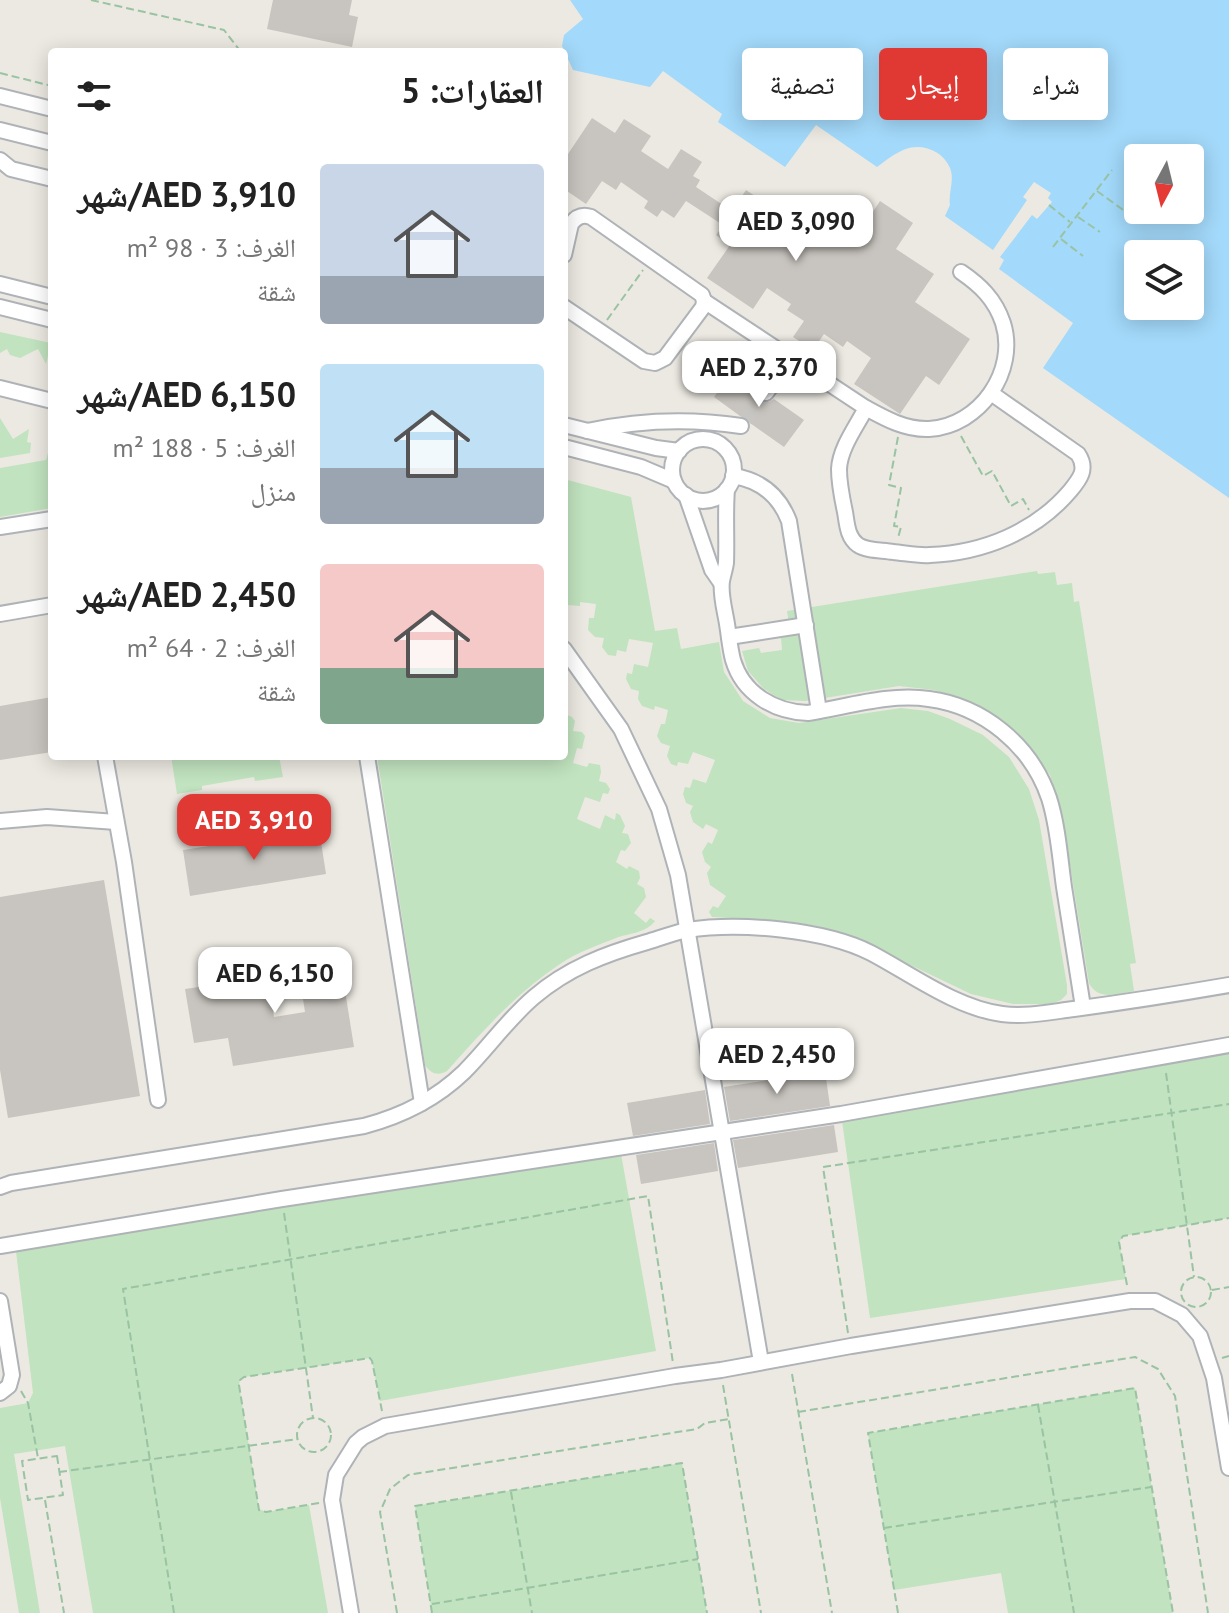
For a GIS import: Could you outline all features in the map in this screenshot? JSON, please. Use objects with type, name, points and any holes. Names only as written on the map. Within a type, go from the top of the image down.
[{"type":"street","points":[[0,96],[48,108]]},
{"type":"street","points":[[0,131],[48,142]]},
{"type":"street","points":[[0,160],[11,169],[48,178]]},
{"type":"street","points":[[568,237],[571,224],[579,216],[591,217],[702,295],[704,301],[703,307],[665,358],[655,363],[644,361],[568,310]]},
{"type":"street","points":[[704,301],[866,408],[894,423],[929,429],[960,422],[980,406],[1002,373],[1006,348],[1003,324],[992,299],[980,285],[961,272]]},
{"type":"street","points":[[0,284],[48,296]]},
{"type":"street","points":[[0,307],[48,319]]},
{"type":"street","points":[[766,393],[792,358]]},
{"type":"street","points":[[0,388],[48,400]]},
{"type":"street","points":[[866,408],[839,467],[850,536],[858,545],[868,549],[928,555],[996,542],[1035,522],[1056,508],[1078,481],[1084,467],[1078,454],[991,393]]},
{"type":"street","points":[[587,431],[664,421],[744,423],[724,448]]},
{"type":"street","points":[[568,426],[679,451]]},
{"type":"street","points":[[721,583],[725,571],[730,483],[731,458],[724,448],[701,440],[689,443],[679,451],[672,468],[674,481],[681,491],[698,500],[711,500],[723,494],[730,483],[744,478],[764,487],[785,511],[791,531],[819,711]]},
{"type":"street","points":[[568,448],[641,467],[674,481]]},
{"type":"street","points":[[686,495],[712,570],[721,583],[737,669],[748,688],[757,696],[775,707],[797,713],[894,698],[944,701],[975,712],[1015,742],[1035,768],[1049,798],[1083,1007]]},
{"type":"street","points":[[0,527],[48,520]]},
{"type":"street","points":[[707,553],[726,550]]},
{"type":"street","points":[[0,614],[48,606]]},
{"type":"street","points":[[729,637],[806,625]]},
{"type":"street","points":[[568,655],[621,729],[659,809],[678,875],[761,1362]]},
{"type":"street","points":[[106,760],[158,1100]]},
{"type":"street","points":[[368,760],[422,1103]]},
{"type":"street","points":[[0,821],[47,817],[116,822]]},
{"type":"street","points":[[0,1187],[27,1180],[364,1126],[394,1117],[422,1103],[462,1074],[518,1012],[557,979],[608,953],[687,930],[778,929],[820,935],[869,952],[912,978],[976,1008],[1001,1014],[1024,1015],[1229,985]]},
{"type":"street","points":[[0,1246],[282,1199],[841,1114],[1229,1045]]},
{"type":"street","points":[[0,1301],[12,1375],[9,1386],[0,1393]]},
{"type":"street","points":[[351,1613],[332,1500],[336,1475],[363,1437],[385,1426],[851,1346],[1130,1301],[1155,1301],[1182,1315],[1200,1336],[1214,1378],[1229,1468]]},
{"type":"path","points":[[91,0],[224,30],[238,48]]},
{"type":"path","points":[[0,73],[48,85]]},
{"type":"path","points":[[1053,247],[1112,170]]},
{"type":"path","points":[[1096,191],[1124,211]]},
{"type":"path","points":[[1049,205],[1072,223]]},
{"type":"path","points":[[1077,217],[1100,232]]},
{"type":"path","points":[[1060,238],[1083,256]]},
{"type":"path","points":[[600,331],[650,258]]},
{"type":"path","points":[[954,423],[983,476],[992,471],[1011,506],[1023,499],[1035,522]]},
{"type":"path","points":[[895,552],[901,527],[894,526],[901,488],[889,485],[901,424]]},
{"type":"path","points":[[1164,1056],[1194,1277]]},
{"type":"path","points":[[851,1346],[823,1167],[1229,1104]]},
{"type":"path","points":[[174,1613],[123,1289],[648,1196],[675,1376]]},
{"type":"path","points":[[282,1199],[313,1418]]},
{"type":"path","points":[[1130,1301],[1119,1242],[1121,1237],[1229,1218]]},
{"type":"path","points":[[1194,1277],[1207,1282],[1211,1291],[1209,1300],[1201,1306],[1191,1306],[1181,1295],[1185,1281],[1194,1277]]},
{"type":"path","points":[[1211,1291],[1229,1287]]},
{"type":"path","points":[[789,1357],[832,1613]]},
{"type":"path","points":[[798,1412],[1135,1357],[1158,1369],[1175,1396],[1208,1613]]},
{"type":"path","points":[[332,1500],[261,1511],[240,1380],[370,1358],[385,1426]]},
{"type":"path","points":[[721,1370],[761,1613]]},
{"type":"path","points":[[12,1375],[28,1403],[38,1459]]},
{"type":"path","points":[[898,1613],[868,1433],[1135,1388],[1173,1613]]},
{"type":"path","points":[[1038,1405],[1074,1613]]},
{"type":"path","points":[[313,1418],[329,1426],[331,1436],[328,1445],[321,1451],[311,1452],[298,1439],[300,1425],[313,1418]]},
{"type":"path","points":[[397,1613],[380,1512],[390,1489],[408,1475],[697,1429],[705,1423],[729,1419]]},
{"type":"path","points":[[59,1472],[298,1439]]},
{"type":"path","points":[[57,1456],[59,1472],[63,1495],[28,1500],[22,1461],[57,1456]]},
{"type":"path","points":[[432,1613],[415,1506],[682,1463],[707,1613]]},
{"type":"path","points":[[884,1528],[1152,1487]]},
{"type":"path","points":[[510,1491],[532,1613]]},
{"type":"path","points":[[45,1497],[64,1613]]},
{"type":"path","points":[[431,1604],[698,1559]]},
{"type":"green space","points":[[0,332],[48,342],[46,364],[38,349],[20,358],[10,355],[7,349],[0,353]]},
{"type":"green space","points":[[0,418],[13,439],[29,429],[27,442],[31,443],[30,453],[0,458]]},
{"type":"green space","points":[[48,453],[48,509],[0,517],[0,468],[46,460]]},
{"type":"green space","points":[[568,480],[631,497],[655,631],[677,628],[681,649],[719,642],[724,672],[743,701],[770,718],[799,723],[901,708],[928,711],[983,735],[1009,757],[1029,789],[1039,820],[1067,994],[1051,1004],[1013,1004],[971,994],[854,938],[817,926],[712,917],[709,912],[713,906],[718,908],[726,896],[710,885],[707,873],[711,867],[705,862],[702,852],[708,842],[712,844],[718,830],[706,824],[703,829],[693,822],[690,812],[693,806],[686,803],[683,794],[685,787],[690,788],[693,779],[706,783],[715,760],[693,752],[688,764],[671,764],[667,756],[670,746],[661,743],[657,736],[661,724],[665,724],[668,710],[642,706],[638,699],[639,691],[631,689],[626,679],[627,673],[632,674],[634,664],[648,667],[653,643],[629,639],[626,652],[617,650],[616,656],[608,655],[602,647],[604,638],[595,637],[588,630],[589,618],[594,618],[596,604],[580,602],[580,606],[568,605]]},
{"type":"green space","points":[[1037,571],[1038,574],[1055,572],[1057,585],[1072,583],[1074,602],[1079,601],[1136,963],[1130,964],[1134,991],[1115,995],[1097,992],[1089,983],[1067,847],[1050,775],[1017,732],[977,704],[934,690],[899,686],[806,701],[781,700],[763,688],[748,671],[742,651],[759,648],[761,653],[782,650],[781,638],[791,636],[787,611]]},
{"type":"green space","points":[[568,715],[572,717],[575,721],[573,731],[582,732],[585,736],[582,749],[577,748],[573,763],[587,767],[589,763],[600,765],[599,781],[606,783],[610,789],[608,794],[603,793],[600,802],[585,797],[577,819],[600,829],[605,815],[615,820],[616,813],[620,815],[625,826],[622,833],[628,834],[631,843],[625,851],[621,850],[616,862],[627,869],[629,866],[639,871],[637,884],[644,888],[646,897],[634,913],[646,923],[650,918],[655,921],[642,930],[573,956],[544,975],[514,1000],[447,1071],[435,1073],[425,1065],[378,760],[568,760]]},
{"type":"green space","points":[[172,760],[280,760],[283,777],[255,781],[254,777],[202,786],[202,790],[177,794]]},
{"type":"green space","points":[[1229,1049],[1229,1218],[1123,1236],[1119,1242],[1126,1279],[870,1318],[841,1114]]},
{"type":"green space","points":[[620,1148],[656,1351],[380,1401],[370,1358],[240,1380],[259,1509],[266,1512],[309,1505],[328,1613],[93,1613],[65,1446],[14,1454],[40,1613],[19,1613],[0,1498],[0,1408],[28,1403],[33,1393],[15,1243]]},
{"type":"green space","points":[[1135,1388],[1173,1613],[1008,1613],[1001,1573],[894,1590],[868,1433]]},
{"type":"green space","points":[[682,1463],[707,1613],[432,1613],[415,1506]]},
{"type":"water","points":[[570,0],[1229,0],[1229,498],[1043,368],[1073,323],[999,269],[1004,260],[1000,257],[1032,215],[1037,219],[1052,202],[1048,198],[1051,193],[1034,182],[1023,197],[1027,200],[993,250],[945,216],[950,205],[951,173],[947,162],[937,152],[923,147],[910,148],[877,167],[816,125],[785,167],[718,122],[722,114],[663,71],[650,87],[573,70],[568,59],[568,48],[562,46],[564,35],[583,19]]},
{"type":"building","points":[[273,0],[352,0],[349,15],[358,17],[352,47],[267,29]]},
{"type":"building","points":[[592,118],[615,133],[624,119],[651,136],[641,151],[668,169],[681,149],[702,162],[693,176],[700,180],[696,187],[732,211],[746,190],[808,231],[827,203],[863,227],[880,201],[913,223],[896,249],[934,274],[915,302],[970,339],[939,385],[926,376],[900,414],[854,384],[871,358],[847,341],[843,347],[824,334],[813,350],[793,337],[804,321],[787,310],[791,304],[767,288],[753,309],[707,278],[730,245],[716,235],[723,225],[686,201],[674,218],[662,210],[657,217],[644,208],[648,201],[621,182],[616,190],[602,181],[586,204],[568,192],[568,154]]},
{"type":"building","points":[[734,370],[758,387],[757,396],[761,401],[774,399],[804,420],[784,447],[714,397]]},
{"type":"building","points":[[48,698],[48,753],[0,760],[0,706]]},
{"type":"building","points":[[319,829],[326,874],[190,896],[183,850]]},
{"type":"building","points":[[104,880],[140,1096],[8,1118],[0,1070],[0,897]]},
{"type":"building","points":[[339,953],[354,1047],[233,1066],[228,1038],[194,1043],[185,989],[268,977],[274,1017],[305,1012],[297,960]]},
{"type":"building","points":[[825,1071],[830,1106],[730,1121],[724,1087]]},
{"type":"building","points":[[705,1090],[710,1124],[633,1136],[627,1103]]},
{"type":"building","points":[[834,1125],[838,1152],[738,1168],[733,1140]]},
{"type":"building","points":[[714,1143],[718,1171],[641,1184],[636,1155]]},
{"type":"tunnel","points":[[746,420],[766,393]]}]
